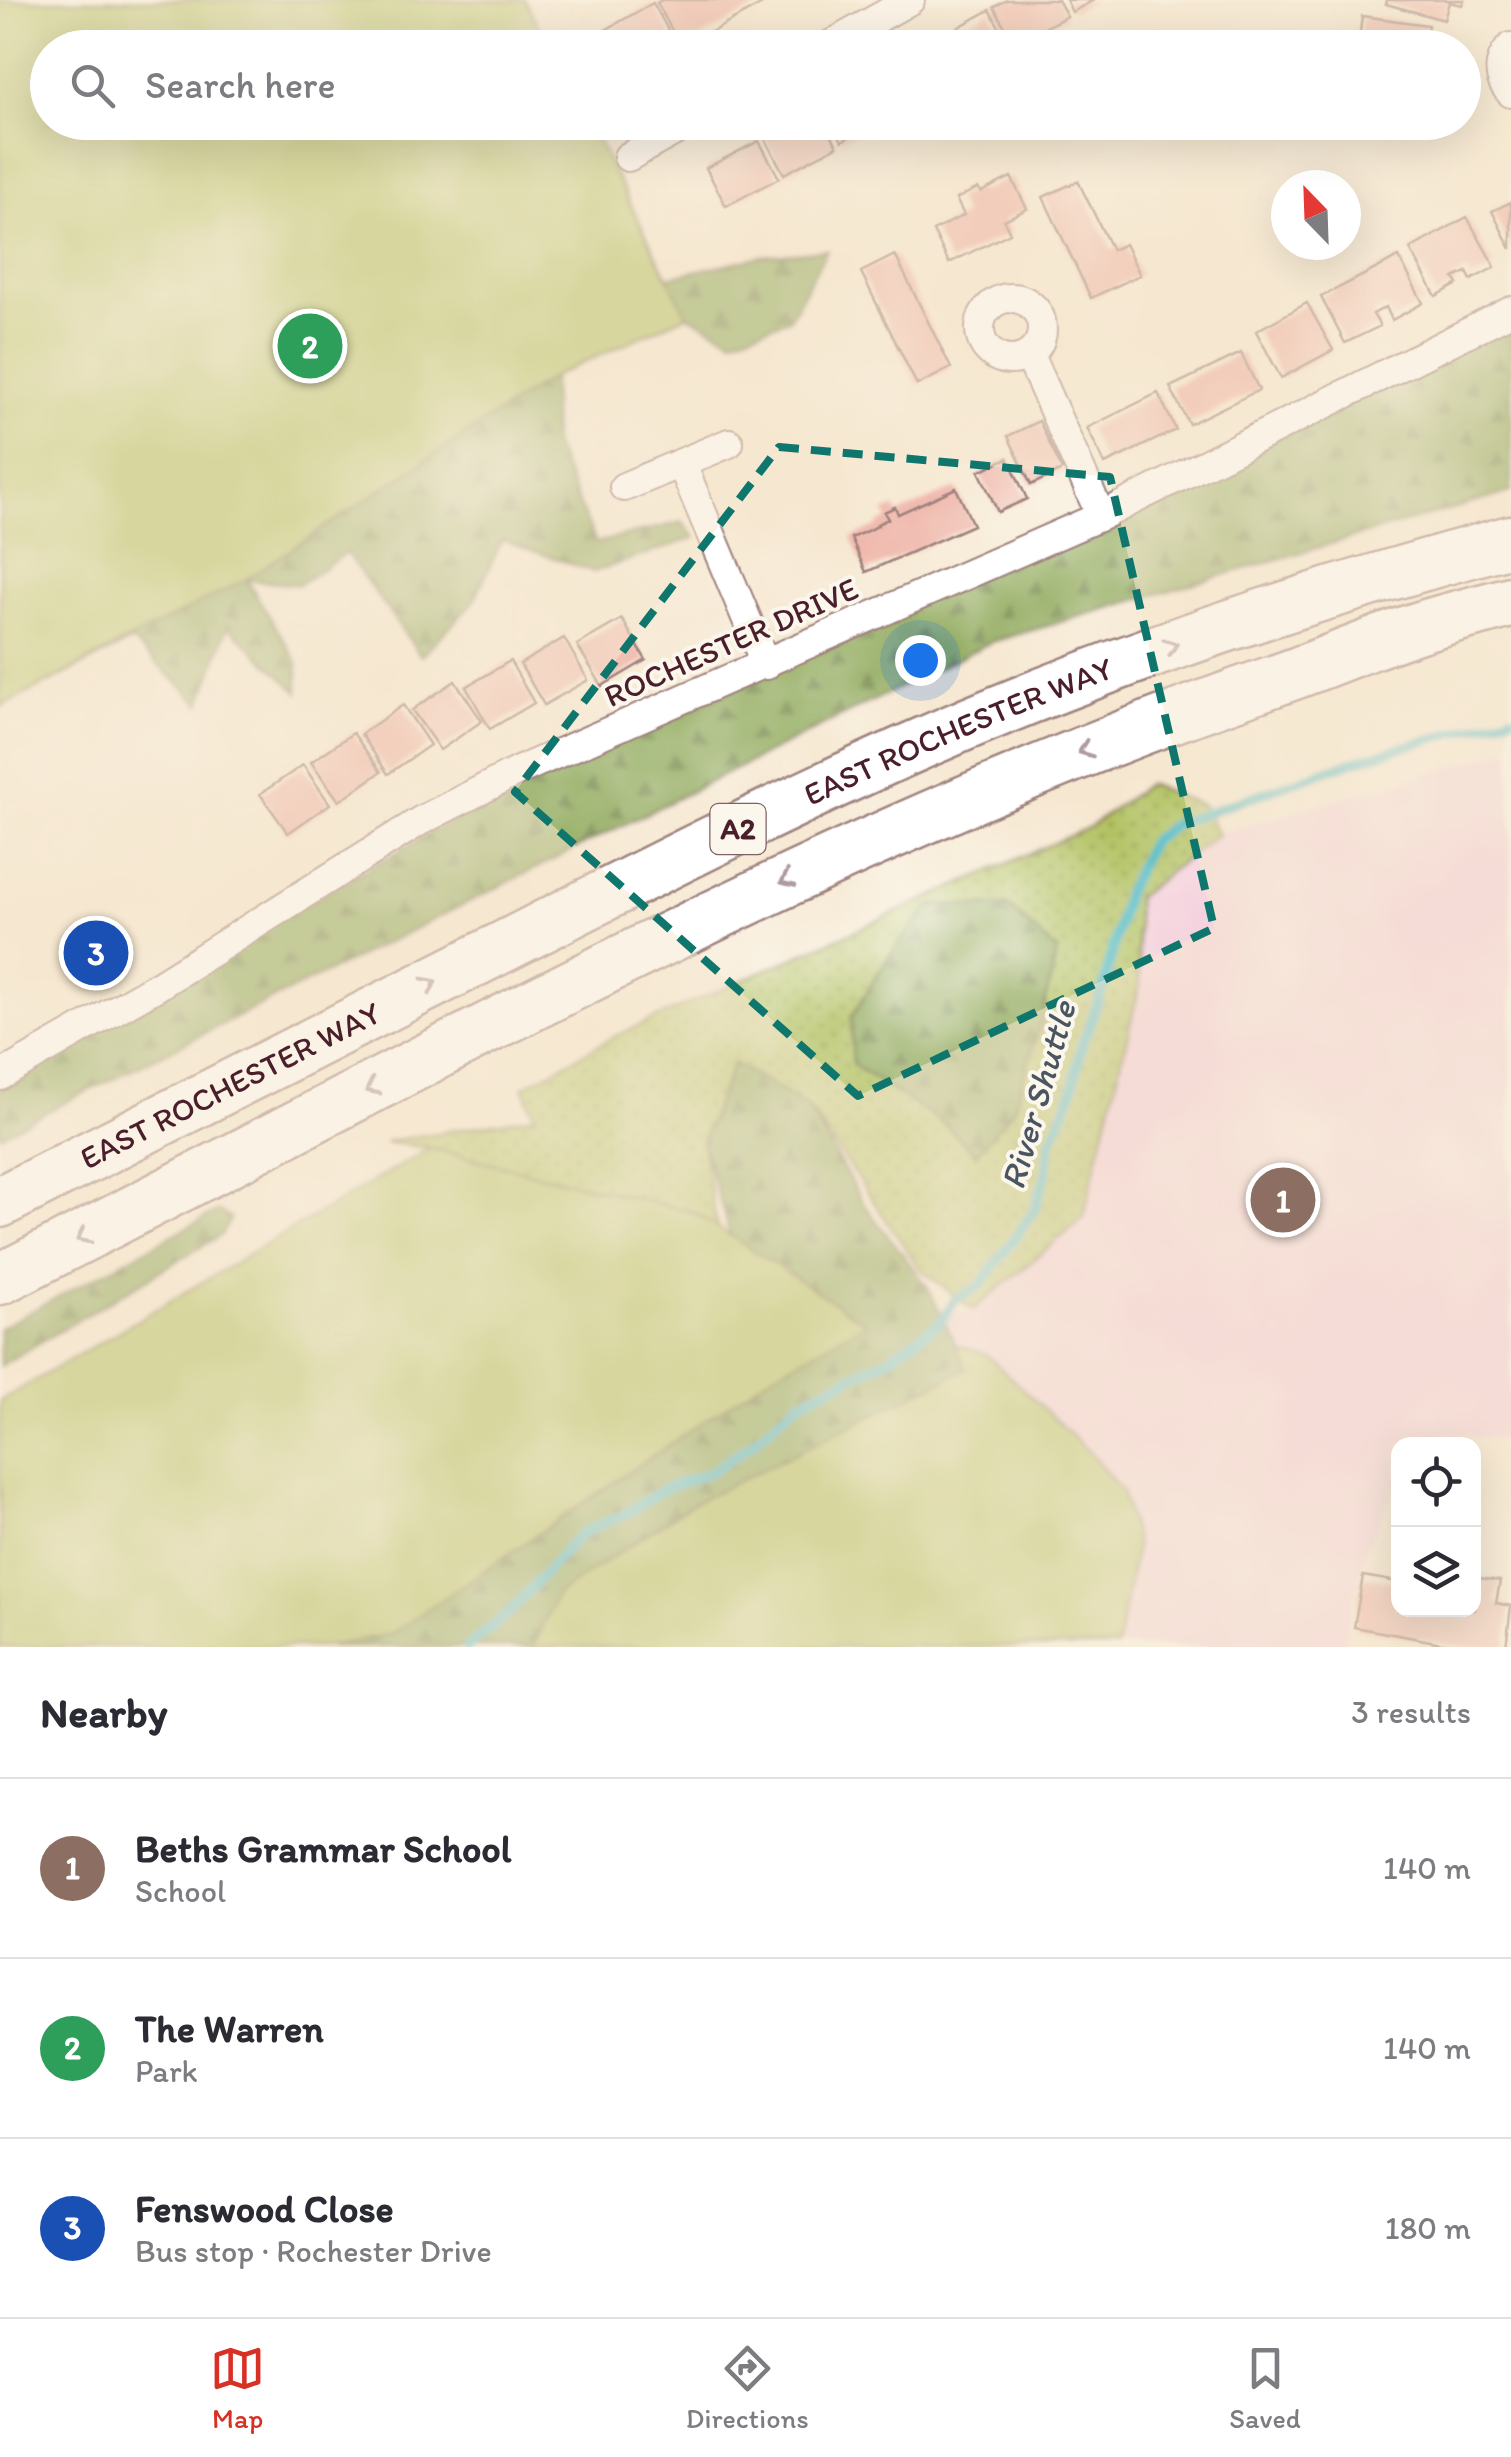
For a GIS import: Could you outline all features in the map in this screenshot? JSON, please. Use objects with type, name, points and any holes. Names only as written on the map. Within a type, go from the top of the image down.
[{"type":"highway","name":"EAST ROCHESTER WAY","points":[[0,1202],[620,887],[909,749],[1056,688],[1205,633],[1409,568],[1511,541]]},
{"type":"highway","name":"A2","points":[[1275,680],[1422,626],[1511,602]]},
{"type":"highway","points":[[1275,680],[1511,628]]},
{"type":"highway","name":"EAST ROCHESTER WAY","points":[[0,1278],[674,933],[1043,766],[1275,680]]},
{"type":"street","points":[[857,30],[910,0]]},
{"type":"street","points":[[1511,46],[1500,70],[1511,93]]},
{"type":"street","points":[[628,157],[658,140]]},
{"type":"street","name":"ROCHESTER DRIVE","points":[[0,1076],[159,985],[420,821],[518,772],[1101,516],[1511,311]]},
{"type":"street","points":[[1030,354],[1101,516]]},
{"type":"street","points":[[624,488],[729,443]]},
{"type":"street","points":[[682,465],[766,665]]},
{"type":"highlighted area","points":[[779,447],[1110,477],[1214,928],[858,1096],[515,792]]},
{"type":"shaded area","points":[[1511,749],[1511,1441],[1449,1433],[1440,1437],[1391,1437],[1391,1499],[1366,1548],[1342,1647],[0,1647],[0,1401],[973,1310],[1065,1188],[1136,897],[1218,834]]},
{"type":"green space","points":[[0,0],[525,0],[540,30],[30,30],[30,140],[597,140],[687,315],[552,377],[246,579],[0,707]]},
{"type":"green space","points":[[472,140],[597,140],[668,277],[762,256],[827,250],[789,319],[733,339],[687,315],[552,377],[553,444],[596,543],[682,522],[695,538],[594,572],[502,540],[473,603],[421,656],[346,553],[298,585],[247,580],[298,663],[298,692],[228,626],[201,704],[132,641],[0,707],[0,213]]},
{"type":"green space","points":[[1511,323],[1511,492],[991,642],[0,1135],[0,1077],[477,806],[1232,460]]},
{"type":"green space","points":[[1147,784],[1202,805],[1218,834],[1136,898],[1140,984],[1083,1219],[973,1310],[920,1269],[808,1107],[702,1141],[717,1227],[430,1148],[384,1142],[535,1116],[523,1087],[613,1037],[1090,827]]},
{"type":"green space","points":[[932,905],[1008,906],[1057,951],[1040,1025],[1014,1108],[976,1154],[944,1124],[853,1065],[851,1018],[888,957]]},
{"type":"green space","points":[[733,1063],[808,1107],[865,1206],[928,1287],[967,1369],[690,1505],[557,1594],[533,1647],[132,1647],[737,1259],[702,1141]]},
{"type":"green space","points":[[430,1148],[693,1212],[866,1323],[773,1374],[391,1634],[325,1647],[0,1647],[0,1401]]},
{"type":"green space","points":[[218,1211],[231,1218],[221,1235],[0,1366],[0,1328]]},
{"type":"green space","points":[[955,1344],[986,1354],[1088,1451],[1122,1491],[1136,1545],[1117,1647],[533,1647],[557,1594],[690,1505],[966,1369]]},
{"type":"building","points":[[1007,0],[1058,0],[1067,16],[1040,30],[1006,30],[994,7]]},
{"type":"building","points":[[1066,0],[1094,0],[1072,12]]},
{"type":"building","points":[[1387,0],[1464,0],[1462,5],[1449,2],[1444,20],[1386,4]]},
{"type":"building","points":[[653,3],[668,30],[605,30]]},
{"type":"building","points":[[657,3],[764,3],[715,30],[672,30]]},
{"type":"building","points":[[990,10],[1001,30],[953,30]]},
{"type":"building","points":[[1362,16],[1428,25],[1427,30],[1360,30]]},
{"type":"building","points":[[766,140],[834,140],[837,146],[784,174]]},
{"type":"building","points":[[759,141],[779,178],[726,206],[706,168]]},
{"type":"building","points":[[1011,177],[1027,209],[1004,220],[1010,233],[949,263],[933,231],[964,215],[956,199]]},
{"type":"building","points":[[1078,181],[1112,250],[1125,244],[1140,275],[1091,298],[1043,197]]},
{"type":"building","points":[[1511,202],[1511,249],[1492,211]]},
{"type":"building","points":[[1467,217],[1495,267],[1471,280],[1467,272],[1454,278],[1458,284],[1436,296],[1410,249]]},
{"type":"building","points":[[895,255],[951,368],[917,385],[861,272]]},
{"type":"building","points":[[1399,257],[1423,303],[1392,320],[1386,307],[1373,314],[1380,326],[1345,343],[1321,297]]},
{"type":"building","points":[[1307,303],[1333,350],[1281,378],[1256,331]]},
{"type":"building","points":[[1241,353],[1259,390],[1189,424],[1170,387]]},
{"type":"building","points":[[1158,393],[1176,430],[1105,464],[1087,428]]},
{"type":"building","points":[[1039,421],[1062,470],[1031,485],[1008,436]]},
{"type":"building","points":[[1008,458],[1027,499],[998,512],[979,471]]},
{"type":"building","points":[[956,488],[973,525],[866,572],[851,538],[888,519],[884,512],[895,507],[898,514]]},
{"type":"building","points":[[622,619],[646,660],[602,686],[577,645]]},
{"type":"building","points":[[564,638],[588,680],[544,705],[520,664]]},
{"type":"building","points":[[510,661],[534,703],[490,729],[466,687]]},
{"type":"building","points":[[455,681],[482,721],[440,750],[412,710]]},
{"type":"building","points":[[403,705],[430,745],[388,774],[361,734]]},
{"type":"building","points":[[353,733],[381,772],[339,801],[311,762]]},
{"type":"building","points":[[303,765],[330,804],[288,833],[260,794]]},
{"type":"building","points":[[1363,1576],[1391,1581],[1391,1617],[1481,1617],[1481,1578],[1500,1581],[1496,1603],[1511,1606],[1506,1647],[1463,1647],[1354,1627]]},
{"type":"waterway","name":"River Shuttle","points":[[467,1647],[508,1614],[580,1534],[627,1513],[662,1490],[712,1471],[750,1445],[797,1403],[884,1361],[941,1322],[955,1300],[980,1286],[1034,1211],[1051,1141],[1072,1093],[1082,1044],[1104,986],[1126,893],[1151,841],[1174,824],[1351,762],[1511,716]]},
{"type":"place","name":"The Warren","points":[[310,346]]},
{"type":"place","name":"Fenswood Close","points":[[96,953]]},
{"type":"place","name":"Beths Grammar School","points":[[1283,1200]]}]
